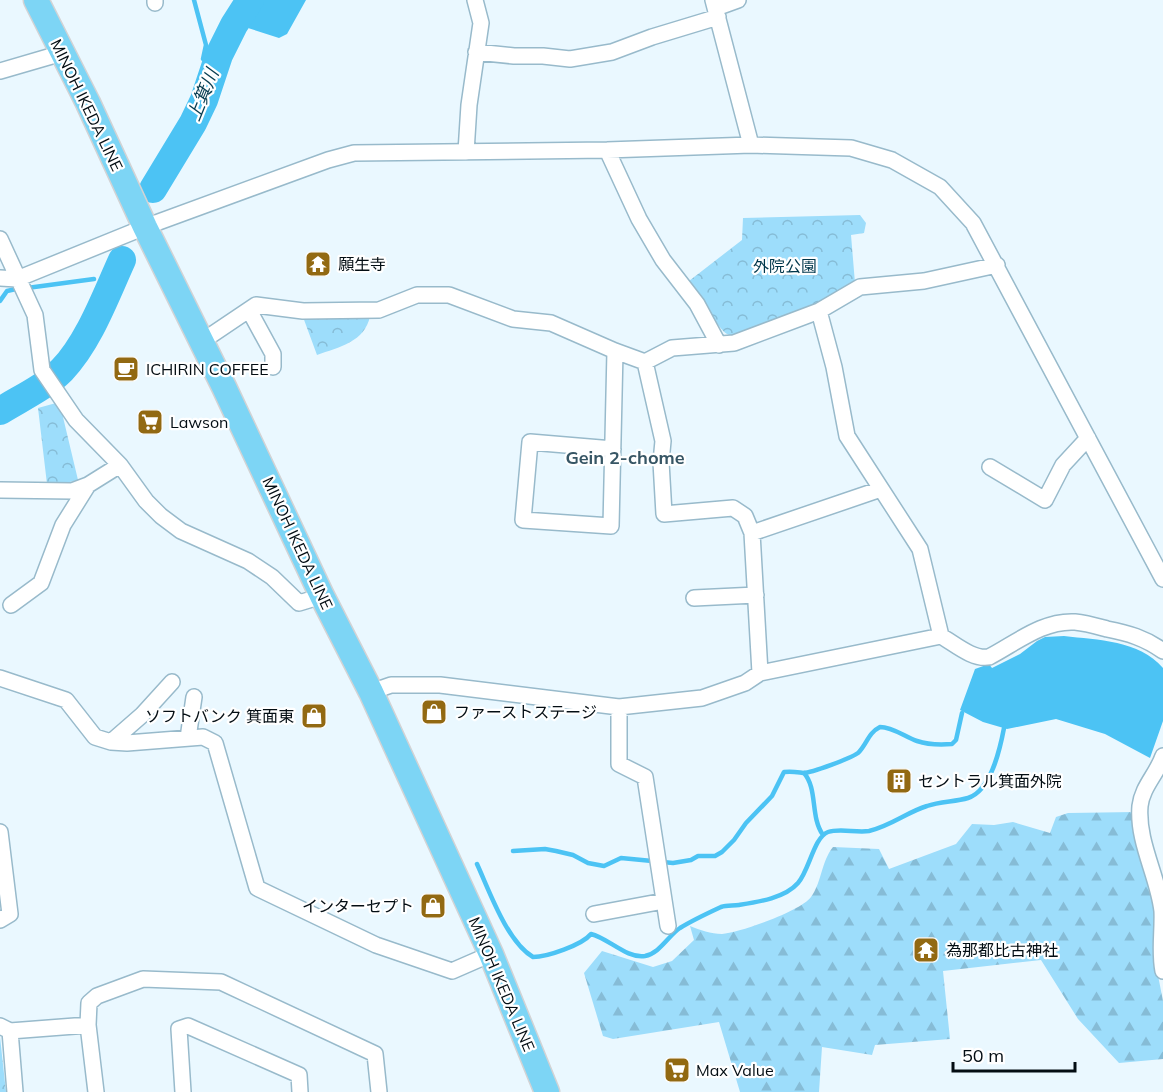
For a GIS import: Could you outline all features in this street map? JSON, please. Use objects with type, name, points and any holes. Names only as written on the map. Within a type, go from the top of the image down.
[{"type":"main road","name":"MINOH IKEDA LINE","points":[[36,0],[88,103],[322,596],[371,692],[490,954],[547,1092]]},
{"type":"street","points":[[466,152],[469,105],[481,23],[475,0]]},
{"type":"street","points":[[476,52],[570,58],[612,52],[738,0]]},
{"type":"street","points":[[715,8],[751,145]]},
{"type":"street","points":[[0,71],[62,53]]},
{"type":"street","points":[[0,278],[18,279],[145,227],[328,160],[354,153],[607,150],[751,145],[851,148],[891,160],[939,187],[973,223],[1163,579]]},
{"type":"street","points":[[607,150],[639,219],[663,260],[697,304],[720,345]]},
{"type":"street","points":[[0,239],[35,315],[42,370],[76,420],[120,465],[146,501],[181,531],[248,561],[272,577],[299,603],[322,596]]},
{"type":"street","points":[[201,342],[256,305],[303,311],[379,310],[417,295],[449,295],[513,319],[551,323],[645,362],[672,348],[734,344],[819,311],[860,287],[924,281],[997,265]]},
{"type":"street","points":[[249,310],[273,354],[273,367]]},
{"type":"street","points":[[819,311],[834,367],[847,436],[920,549],[941,636]]},
{"type":"street","points":[[613,449],[530,442],[523,520],[611,526],[613,449],[615,351]]},
{"type":"street","points":[[645,362],[663,441],[661,462],[664,514],[733,508],[745,516],[752,533],[760,673]]},
{"type":"street","points":[[990,467],[1045,500],[1063,465],[1088,438]]},
{"type":"street","points":[[0,490],[66,492],[88,485],[120,465]]},
{"type":"street","points":[[11,605],[41,583],[63,525],[88,485]]},
{"type":"street","points":[[752,533],[881,489]]},
{"type":"street","points":[[694,598],[756,595]]},
{"type":"street","points":[[371,692],[392,685],[440,685],[619,706],[702,698],[745,683],[760,673],[941,636],[969,653],[983,658],[989,657],[1042,628],[1062,622],[1074,622],[1132,634],[1163,651]]},
{"type":"street","points":[[0,678],[66,700],[95,737],[111,742],[127,743],[203,737],[215,743],[257,888],[376,945],[452,971],[490,954]]},
{"type":"street","points":[[111,742],[142,715],[172,682]]},
{"type":"street","points":[[188,738],[194,697]]},
{"type":"street","points":[[619,706],[619,764],[645,777],[668,926]]},
{"type":"street","points":[[1162,765],[1144,792],[1140,807],[1143,838],[1163,912],[1160,957],[1163,971]]},
{"type":"street","points":[[0,831],[10,914],[0,920]]},
{"type":"street","points":[[594,914],[664,901]]},
{"type":"street","points":[[96,1092],[88,1025],[89,1003],[97,996],[143,979],[222,982],[375,1054],[379,1092]]},
{"type":"street","points":[[15,1092],[5,1029],[88,1025]]},
{"type":"street","points":[[183,1092],[179,1029],[188,1026],[298,1075],[300,1092]]},
{"type":"green space","name":"外院公園","points":[[860,215],[866,223],[864,233],[851,235],[855,283],[771,326],[737,335],[727,334],[713,318],[689,281],[742,240],[743,218]]},
{"type":"green space","points":[[370,316],[363,332],[357,338],[317,355],[303,317]]},
{"type":"green space","points":[[56,403],[66,411],[63,417],[78,480],[57,485],[47,484],[38,408]]},
{"type":"green space","name":"為那都比古神社","points":[[1135,812],[1158,915],[1155,960],[1163,1001],[1163,1059],[1119,1063],[1078,1019],[1041,960],[943,971],[950,1039],[875,1045],[872,1055],[822,1047],[819,1092],[740,1092],[719,1022],[613,1039],[603,1036],[584,973],[602,951],[653,967],[672,961],[694,940],[690,926],[710,933],[722,934],[755,926],[783,915],[805,903],[811,897],[833,847],[879,849],[889,869],[956,844],[972,824],[994,825],[1013,822],[1050,833],[1056,817],[1068,813]]},
{"type":"green space","points":[[0,1037],[6,1092],[0,1092]]},
{"type":"shaded area","points":[[263,0],[306,0],[287,34],[279,38],[248,28]]},
{"type":"shaded area","points":[[1064,636],[1104,640],[1130,647],[1153,659],[1163,668],[1163,721],[1150,758],[1105,734],[1056,719],[1007,729],[983,722],[960,710],[975,669],[989,664],[992,668],[1020,654],[1045,637]]},
{"type":"waterway","points":[[194,0],[206,45],[203,59],[215,67]]},
{"type":"waterway","name":"上箕川","points":[[153,189],[193,123],[204,100],[219,55],[250,0]]},
{"type":"waterway","points":[[245,8],[255,14]]},
{"type":"waterway","name":"上箕川","points":[[0,411],[48,382],[72,359],[96,318],[122,260]]},
{"type":"waterway","name":"上箕川","points":[[107,277],[114,276]]},
{"type":"waterway","points":[[27,288],[94,279]]},
{"type":"waterway","points":[[0,301],[7,291],[16,289]]},
{"type":"waterway","points":[[513,851],[545,849],[573,855],[588,863],[604,866],[621,858],[673,863],[691,860],[698,856],[715,856],[734,840],[746,823],[772,796],[784,772],[808,772],[854,755],[880,727],[921,742],[952,744],[956,740],[962,713]]},
{"type":"waterway","points":[[477,864],[507,928],[515,940],[533,957],[564,950],[591,934],[631,954],[645,956],[660,948],[680,928],[721,907],[763,901],[793,888],[802,878],[819,840],[828,832],[869,831],[927,806],[968,798],[976,794],[983,787],[993,768],[1004,728]]},
{"type":"waterway","points":[[804,773],[811,787],[817,820],[823,835]]},
{"type":"place","name":"願生寺","points":[[318,264]]},
{"type":"place","name":"ICHIRIN COFFEE","points":[[126,369]]},
{"type":"place","name":"Lawson","points":[[150,422]]},
{"type":"place","name":"ファーストステージ","points":[[434,712]]},
{"type":"place","name":"ソフトバンク 箕面東","points":[[314,716]]},
{"type":"place","name":"セントラル箕面外院","points":[[899,781]]},
{"type":"place","name":"インターセプト","points":[[433,906]]},
{"type":"place","name":"為那都比古神社","points":[[926,950]]},
{"type":"place","name":"Max Value","points":[[677,1070]]},
{"type":"district","name":"Gein 2-chome","points":[[625,458]]}]
